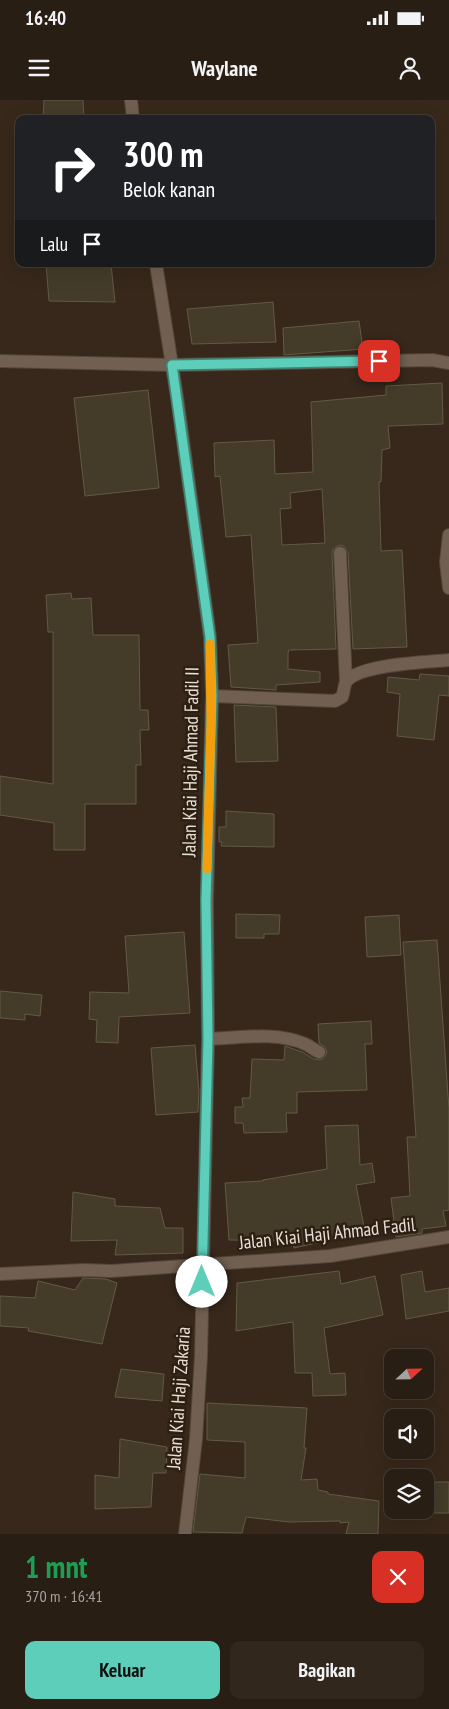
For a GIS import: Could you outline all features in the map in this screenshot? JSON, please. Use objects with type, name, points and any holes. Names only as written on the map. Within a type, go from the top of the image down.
[{"type":"street","points":[[130,100],[132,115]]},
{"type":"street","name":"Jalan Kiai Haji Ahmad Fadil II","points":[[156,267],[210,637],[212,696],[206,900],[208,1039],[202,1265]]},
{"type":"street","points":[[0,361],[172,365],[432,360],[449,363]]},
{"type":"street","points":[[449,534],[446,562],[449,588]]},
{"type":"street","points":[[212,696],[335,701],[342,697],[346,682],[340,553]]},
{"type":"street","points":[[346,682],[352,677],[376,668],[449,660]]},
{"type":"street","points":[[208,1039],[282,1038],[305,1044],[319,1052]]},
{"type":"street","name":"Jalan Kiai Haji Ahmad Fadil","points":[[0,1274],[84,1270],[111,1271],[330,1256],[449,1237]]},
{"type":"street","name":"Jalan Kiai Haji Zakaria","points":[[185,1534],[196,1439],[201,1356],[202,1265]]},
{"type":"building","points":[[44,100],[83,100],[84,115],[43,115]]},
{"type":"building","points":[[46,267],[111,267],[115,302],[49,301]]},
{"type":"building","points":[[273,302],[276,342],[192,344],[187,309]]},
{"type":"building","points":[[359,321],[363,349],[284,355],[283,328]]},
{"type":"building","points":[[442,383],[443,424],[388,426],[390,448],[382,450],[381,482],[379,482],[381,551],[402,550],[407,647],[353,649],[348,553],[344,546],[339,545],[333,549],[332,553],[336,649],[289,650],[288,653],[288,669],[320,672],[320,682],[276,685],[276,690],[231,687],[228,645],[258,643],[251,535],[226,537],[220,476],[215,477],[214,443],[274,440],[275,474],[313,472],[311,402],[386,395],[386,386]],"holes":[[[322,489],[325,543],[282,545],[280,509],[291,508],[290,493]]]},
{"type":"building","points":[[148,390],[159,488],[85,496],[74,398]]},
{"type":"building","points":[[71,593],[72,599],[91,598],[93,635],[139,635],[140,710],[148,710],[149,730],[140,730],[141,765],[136,765],[136,804],[85,804],[85,850],[54,850],[54,823],[0,815],[0,776],[53,784],[53,632],[48,632],[46,595]]},
{"type":"building","points":[[420,674],[449,676],[449,696],[439,695],[434,740],[397,736],[400,694],[387,692],[388,677],[419,680]]},
{"type":"building","points":[[234,705],[276,707],[278,761],[236,762]]},
{"type":"building","points":[[226,811],[274,814],[274,847],[221,846],[222,842],[219,842],[219,827],[226,827]]},
{"type":"building","points":[[236,914],[280,915],[279,934],[264,934],[264,938],[236,938]]},
{"type":"building","points":[[399,915],[401,955],[367,957],[365,917]]},
{"type":"building","points":[[184,932],[190,1013],[119,1017],[118,1043],[96,1042],[97,1020],[89,1019],[90,992],[129,993],[125,936]]},
{"type":"building","points":[[437,940],[449,1109],[449,1210],[443,1211],[446,1226],[422,1229],[422,1233],[396,1237],[391,1198],[410,1196],[407,1137],[416,1137],[403,942]]},
{"type":"building","points":[[0,991],[42,995],[40,1016],[25,1014],[25,1020],[0,1018]]},
{"type":"building","points":[[371,1021],[372,1044],[365,1044],[367,1090],[297,1092],[297,1113],[286,1113],[287,1132],[244,1133],[243,1123],[235,1123],[235,1107],[243,1107],[242,1098],[250,1098],[252,1059],[284,1060],[285,1046],[320,1060],[324,1058],[327,1052],[325,1047],[319,1043],[318,1024]]},
{"type":"building","points":[[195,1045],[199,1092],[198,1112],[156,1115],[151,1048]]},
{"type":"building","points":[[358,1125],[360,1165],[372,1163],[375,1182],[356,1185],[365,1232],[294,1248],[292,1241],[229,1240],[225,1183],[263,1181],[327,1169],[325,1126]]},
{"type":"building","points":[[73,1192],[115,1199],[115,1206],[160,1208],[165,1228],[183,1228],[183,1253],[115,1255],[117,1240],[71,1241]]},
{"type":"building","points":[[339,1271],[341,1284],[375,1276],[383,1315],[324,1328],[330,1374],[345,1373],[346,1395],[313,1396],[312,1373],[295,1373],[293,1322],[236,1331],[237,1283]]},
{"type":"building","points":[[422,1271],[425,1292],[449,1288],[449,1311],[406,1319],[401,1275]]},
{"type":"building","points":[[83,1278],[106,1279],[117,1283],[102,1344],[28,1331],[29,1328],[0,1326],[0,1296],[35,1298],[38,1281],[75,1290]]},
{"type":"building","points":[[121,1369],[164,1374],[162,1401],[115,1397]]},
{"type":"building","points":[[207,1403],[307,1408],[304,1448],[306,1448],[301,1480],[317,1479],[318,1490],[328,1492],[328,1494],[379,1501],[378,1534],[346,1534],[349,1522],[289,1522],[246,1517],[242,1533],[193,1532],[200,1474],[245,1478],[245,1442],[207,1440]]},
{"type":"building","points":[[120,1439],[167,1447],[166,1473],[153,1473],[151,1507],[95,1509],[95,1475],[119,1478]]},
{"type":"building","points":[[434,1482],[449,1482],[449,1513],[434,1513]]},
{"type":"slow traffic","points":[[207,869],[212,696],[210,644]]},
{"type":"route","points":[[202,1282],[208,1039],[206,900],[212,696],[210,637],[172,365],[379,361]]}]
